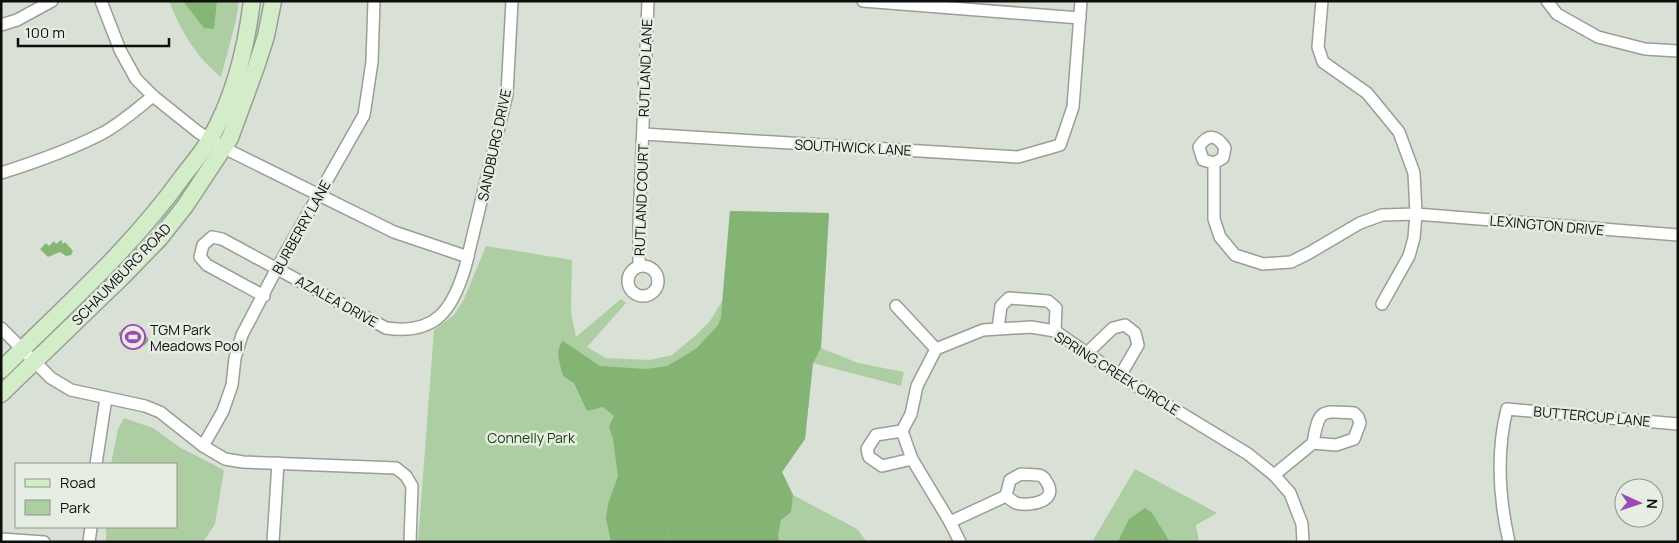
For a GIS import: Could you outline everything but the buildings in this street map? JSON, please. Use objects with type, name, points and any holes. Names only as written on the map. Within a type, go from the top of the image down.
[{"type":"street","points":[[1,25],[17,20],[52,1]]},
{"type":"street","points":[[101,1],[120,50],[136,79],[153,96],[217,144],[394,232],[468,257]]},
{"type":"street","name":"SCHAUMBURG ROAD","points":[[1,394],[159,239],[185,206],[217,144],[220,120],[244,48],[252,1]]},
{"type":"street","name":"SCHAUMBURG ROAD","points":[[1,370],[143,228],[217,144],[230,138],[266,36],[273,1]]},
{"type":"street","name":"BURBERRY LANE","points":[[203,446],[223,411],[232,385],[235,358],[242,335],[364,115],[372,62],[374,1]]},
{"type":"street","name":"SANDBURG DRIVE","points":[[468,257],[506,94],[512,1]]},
{"type":"street","name":"RUTLAND LANE","points":[[643,134],[648,1]]},
{"type":"street","points":[[863,1],[1080,18],[1081,1]]},
{"type":"street","points":[[1322,1],[1318,47],[1323,62],[1367,93],[1399,132],[1414,173],[1416,214],[1414,238],[1409,256],[1382,304]]},
{"type":"street","points":[[1547,1],[1557,14],[1598,37],[1645,49],[1678,51]]},
{"type":"street","name":"SOUTHWICK LANE","points":[[643,134],[1018,156],[1060,145],[1074,108],[1080,18]]},
{"type":"street","points":[[1,172],[50,157],[104,132],[153,96]]},
{"type":"street","name":"RUTLAND COURT","points":[[639,266],[643,134]]},
{"type":"street","name":"LEXINGTON DRIVE","points":[[1214,163],[1214,219],[1220,237],[1235,255],[1263,264],[1291,262],[1360,223],[1382,215],[1416,214],[1678,235]]},
{"type":"street","name":"AZALEA DRIVE","points":[[264,296],[207,265],[200,257],[203,245],[212,237],[222,239],[386,328],[404,331],[420,328],[433,322],[449,308],[459,289],[468,257]]},
{"type":"street","points":[[998,328],[1001,306],[1009,298],[1048,301],[1056,308],[1055,331]]},
{"type":"street","points":[[896,306],[936,348],[917,386],[911,414],[902,431],[912,460],[960,542]]},
{"type":"street","points":[[1088,352],[1112,328],[1125,325],[1135,333],[1138,345],[1120,376]]},
{"type":"street","name":"SPRING CREEK CIRCLE","points":[[936,348],[983,330],[1031,327],[1055,331],[1088,352],[1120,376],[1248,454],[1274,475],[1290,493],[1302,524],[1303,542]]},
{"type":"street","points":[[1,328],[52,378],[71,390],[145,406],[160,412],[203,446],[224,459],[244,462],[396,468],[406,476],[412,486],[410,542]]},
{"type":"street","points":[[96,463],[106,398]]},
{"type":"street","name":"BUTTERCUP LANE","points":[[1509,542],[1504,521],[1500,463],[1501,430],[1506,409],[1678,424]]},
{"type":"street","points":[[902,431],[876,435],[867,449],[869,457],[882,466],[912,460]]},
{"type":"street","points":[[1274,475],[1313,443]]},
{"type":"street","points":[[273,542],[278,463]]},
{"type":"street","points":[[950,522],[1006,496]]},
{"type":"street","points":[[89,542],[90,528]]},
{"type":"street","points":[[1,539],[44,542]]},
{"type":"green space","points":[[169,1],[239,1],[221,77],[204,61],[190,43]]},
{"type":"green space","name":"Connelly Park","points":[[730,211],[829,213],[821,348],[858,363],[904,372],[901,386],[813,363],[805,439],[782,472],[793,495],[857,529],[867,542],[418,542],[434,330],[454,315],[464,299],[486,246],[572,260],[571,312],[576,337],[621,299],[626,303],[587,347],[606,358],[649,360],[672,355],[710,321],[722,301]]},
{"type":"green space","points":[[124,418],[153,428],[181,448],[224,470],[215,524],[203,542],[106,542],[106,528],[178,528],[178,463],[111,463],[118,429]]},
{"type":"green space","points":[[1135,469],[1217,513],[1196,525],[1199,542],[1092,542]]},
{"type":"shaded area","points":[[183,1],[217,1],[214,29],[204,28]]},
{"type":"shaded area","points":[[730,211],[829,213],[821,348],[813,363],[805,439],[782,472],[793,495],[791,512],[781,520],[778,535],[779,542],[611,542],[606,518],[608,504],[618,476],[613,439],[609,427],[614,416],[603,407],[587,411],[574,383],[563,376],[558,357],[560,345],[563,341],[600,366],[646,369],[667,366],[697,348],[718,325],[721,318]]},
{"type":"shaded area","points":[[61,240],[63,244],[65,242],[73,251],[71,255],[66,256],[60,252],[48,257],[40,249],[46,243],[49,246],[54,241],[56,244]]},
{"type":"shaded area","name":"TGM Park Meadows Pool","points":[[134,327],[141,332],[144,331],[149,340],[145,345],[141,346],[136,341],[133,343],[131,339],[123,344],[118,333]]},
{"type":"shaded area","points":[[1145,508],[1152,513],[1170,542],[1118,542],[1129,519]]},
{"type":"waterway","points":[[669,482],[674,493],[675,502],[666,520],[669,542]]},
{"type":"place","name":"TGM Park Meadows Pool","points":[[133,337]]}]
